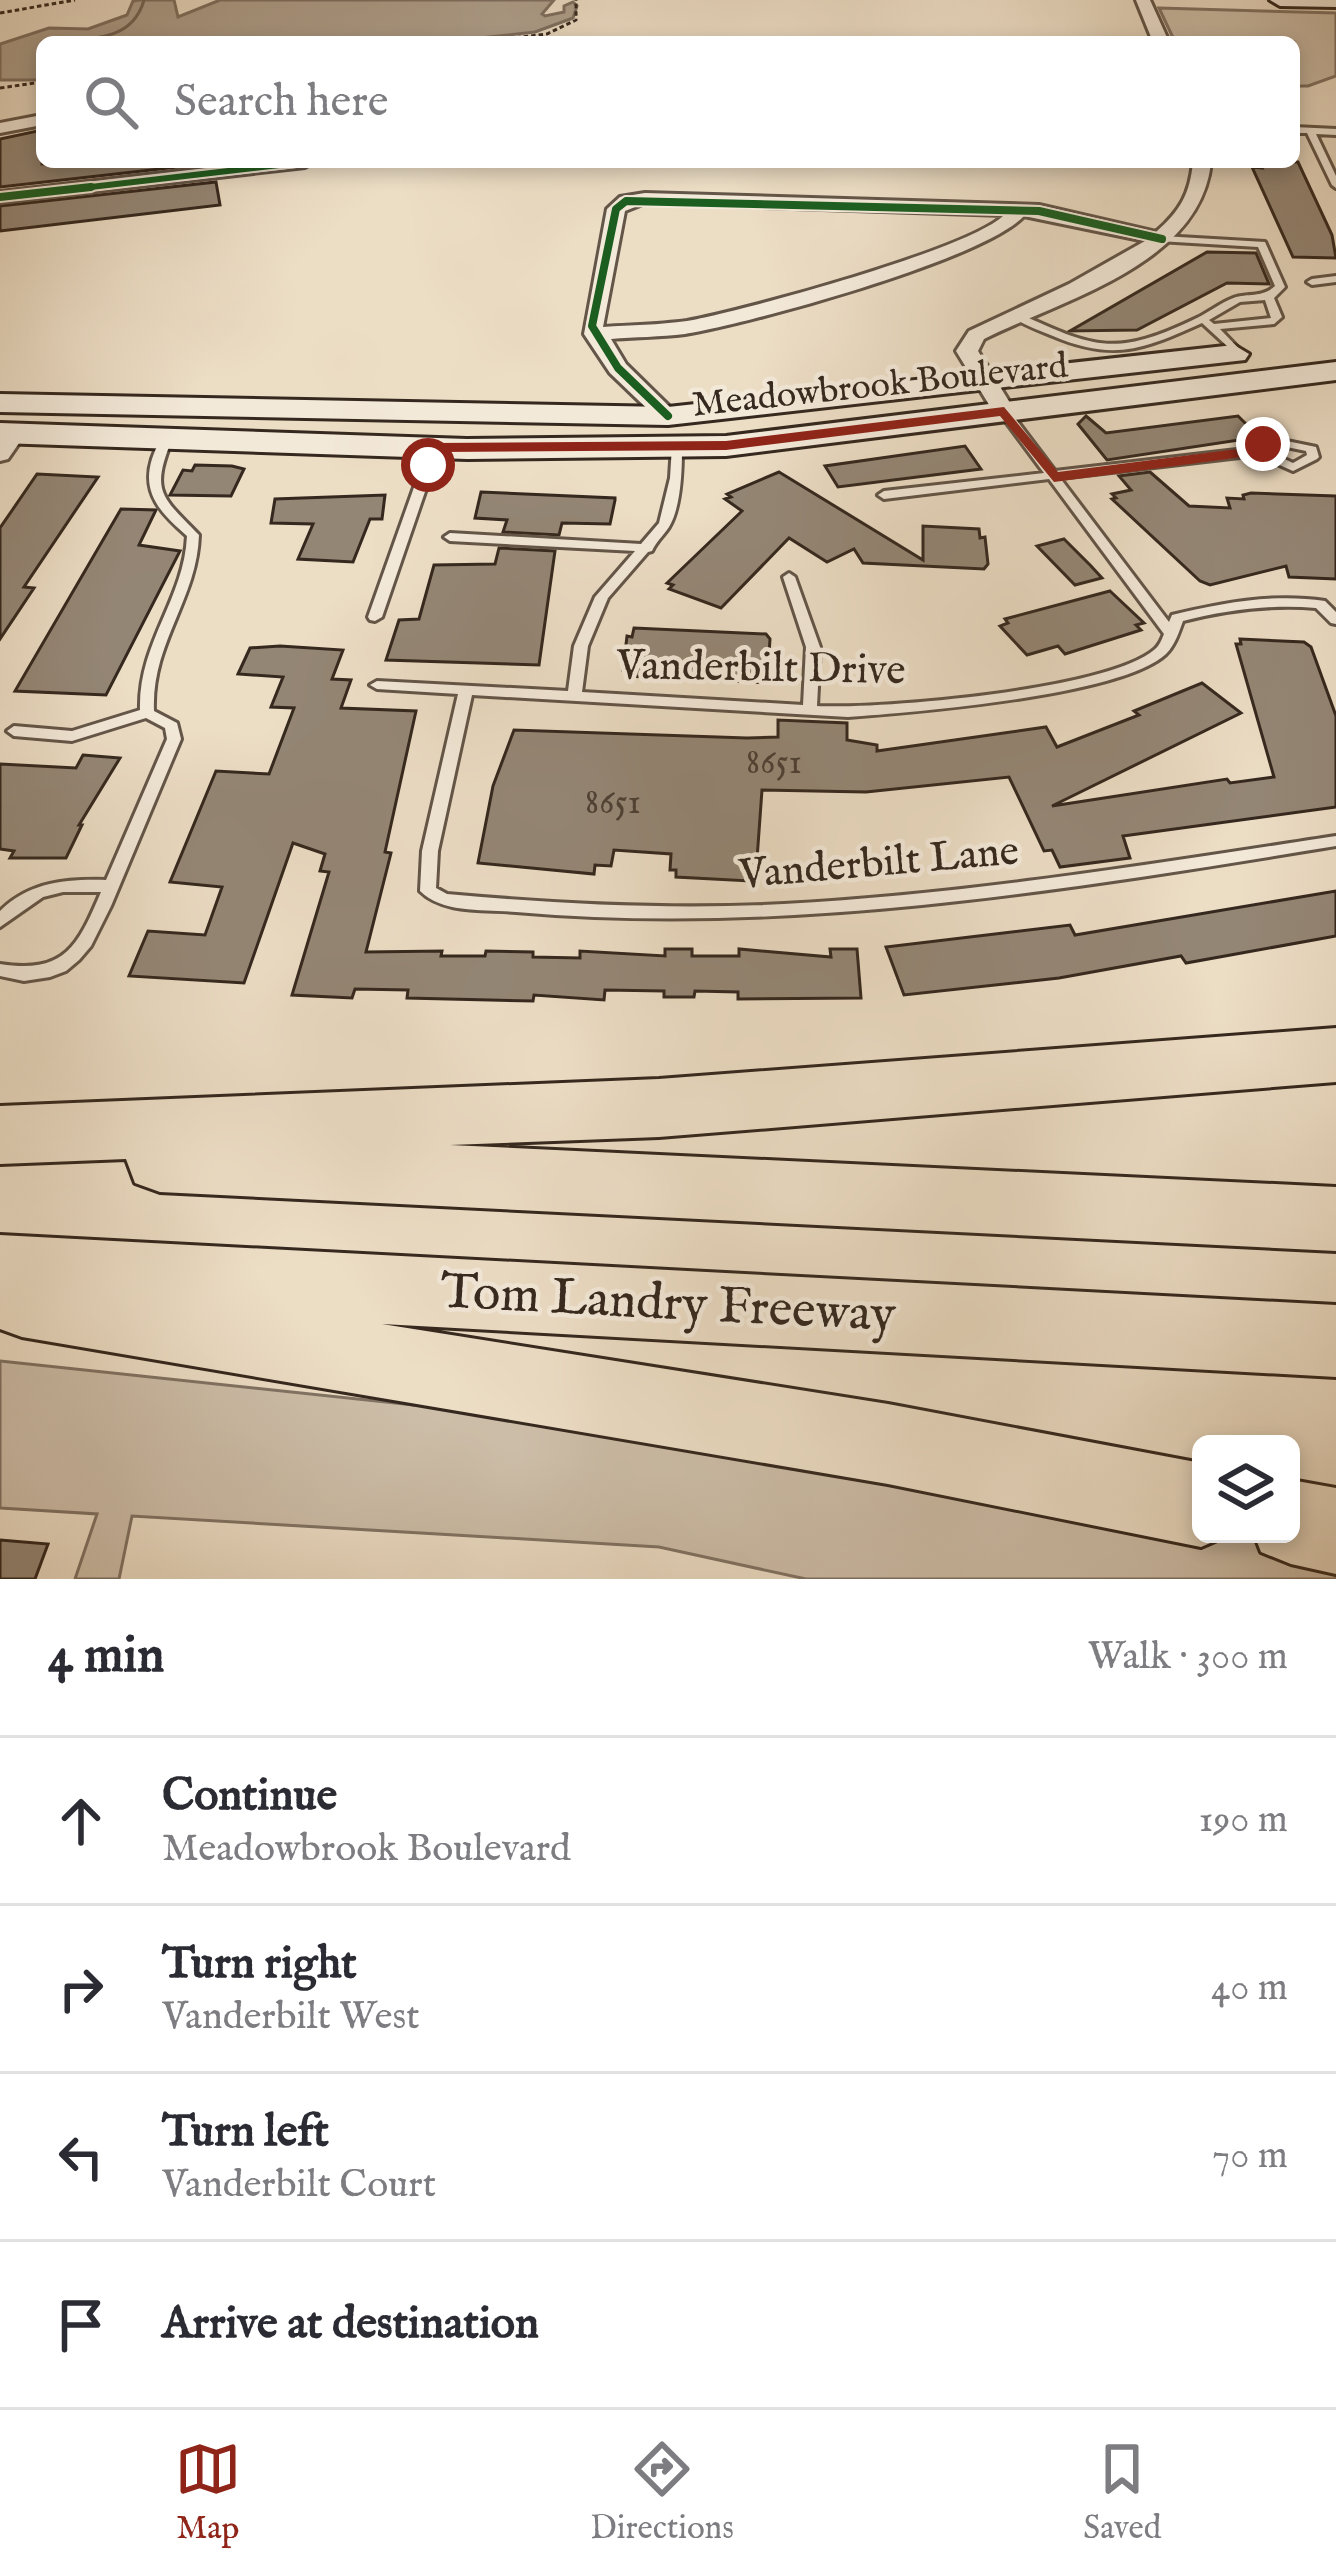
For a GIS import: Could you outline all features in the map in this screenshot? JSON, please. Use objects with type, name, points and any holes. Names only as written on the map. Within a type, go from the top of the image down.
[{"type":"highway","points":[[0,1136],[659,1108],[1336,1055]]},
{"type":"highway","points":[[0,1154],[1336,1219]]},
{"type":"highway","name":"Tom Landry Freeway","points":[[0,1270],[1336,1341]]},
{"type":"highway","points":[[0,1299],[888,1444],[1192,1502]]},
{"type":"highway","points":[[1300,1524],[1336,1531]]},
{"type":"main road","points":[[1280,0],[1336,1]]},
{"type":"main road","name":"Meadowbrook Boulevard","points":[[5,440],[166,437],[434,448],[672,432],[981,380],[1336,342]]},
{"type":"main road","name":"Meadowbrook Boulevard","points":[[16,404],[540,417],[672,432],[726,446],[1336,371]]},
{"type":"main road","points":[[5,440],[16,404]]},
{"type":"street","points":[[1143,0],[1158,36]]},
{"type":"street","points":[[0,128],[36,121]]},
{"type":"street","points":[[0,197],[253,168]]},
{"type":"street","points":[[1004,411],[967,351],[976,335],[1162,239],[1198,196],[1201,168]]},
{"type":"street","points":[[672,432],[594,334],[591,317],[616,209],[626,201],[1018,210],[1072,216],[1162,239]]},
{"type":"street","points":[[594,334],[681,328],[732,318],[945,253],[1001,229],[1018,210]]},
{"type":"lane","points":[[1300,130],[1336,132]]},
{"type":"lane","points":[[1310,130],[1336,185]]},
{"type":"lane","points":[[1162,239],[1260,242],[1280,285],[1268,297],[1238,299],[1207,323]]},
{"type":"lane","points":[[1312,282],[1336,280]]},
{"type":"lane","points":[[1014,316],[1091,350],[1142,346],[1207,323],[1276,319],[1268,297]]},
{"type":"lane","points":[[1207,323],[1239,354]]},
{"type":"lane","points":[[1004,411],[1170,632]]},
{"type":"lane","points":[[574,697],[581,646],[602,597],[665,524],[676,478],[672,432]]},
{"type":"lane","points":[[147,713],[144,695],[162,626],[194,549],[193,535],[160,506],[155,493],[151,472],[166,437]]},
{"type":"lane","points":[[376,617],[434,448]]},
{"type":"lane","points":[[884,495],[1258,451]]},
{"type":"lane","points":[[450,537],[648,548]]},
{"type":"lane","points":[[789,578],[812,647],[810,710]]},
{"type":"lane","name":"Vanderbilt Drive","points":[[377,685],[867,711],[960,702],[1116,672],[1160,652],[1177,618],[1228,605],[1277,600],[1332,614]]},
{"type":"lane","name":"Vanderbilt Lane","points":[[466,691],[430,851],[428,891],[444,900],[621,913],[819,911],[1120,874],[1336,841]]},
{"type":"lane","points":[[0,970],[50,971],[65,964],[91,934],[174,739],[172,726],[147,713],[72,736],[14,731]]},
{"type":"lane","points":[[0,921],[22,897],[43,888],[111,886]]},
{"type":"path","points":[[0,13],[75,0]]},
{"type":"path","points":[[520,36],[561,30],[576,20],[576,0]]},
{"type":"path","points":[[0,88],[36,83]]},
{"type":"shaded area","points":[[1159,8],[1336,13],[1336,76],[1300,86],[1300,36],[1172,36]]},
{"type":"shaded area","points":[[0,1361],[772,1443],[1192,1529],[1192,1543],[1262,1543],[1336,1558],[1336,1579],[806,1579],[659,1547],[132,1516],[119,1579],[75,1579],[97,1514],[0,1508]]},
{"type":"water","points":[[174,0],[178,17],[220,0],[554,0],[545,16],[564,12],[564,6],[573,2],[577,6],[573,18],[535,32],[498,36],[36,36],[36,80],[0,80],[0,44],[49,28],[88,29],[127,15],[133,1]]},
{"type":"building","points":[[36,131],[36,168],[169,168],[0,187],[0,139]]},
{"type":"building","points":[[1300,166],[1332,235],[1336,258],[1293,257],[1252,168]]},
{"type":"building","points":[[216,182],[220,205],[0,231],[0,206]]},
{"type":"building","points":[[1207,252],[1256,253],[1269,284],[1227,283],[1137,330],[1070,331]]},
{"type":"building","points":[[1086,416],[1106,433],[1238,416],[1259,437],[1107,460],[1078,424]]},
{"type":"building","points":[[965,446],[981,469],[838,487],[825,466]]},
{"type":"building","points":[[195,465],[244,469],[231,496],[170,495],[183,470],[192,471]]},
{"type":"building","points":[[779,472],[923,560],[923,526],[979,529],[980,538],[985,537],[988,564],[984,569],[863,563],[854,549],[827,562],[789,538],[721,608],[669,589],[673,585],[667,583],[742,511],[725,499],[731,497],[727,494]]},
{"type":"building","points":[[1150,472],[1189,506],[1230,508],[1227,498],[1244,499],[1243,495],[1251,493],[1336,496],[1336,579],[1289,577],[1286,566],[1210,585],[1200,581],[1112,499],[1116,498],[1112,494],[1131,490],[1119,476]]},
{"type":"building","points":[[37,474],[98,477],[24,587],[34,588],[0,639],[0,528]]},
{"type":"building","points":[[481,492],[615,500],[610,524],[562,523],[559,535],[503,532],[507,520],[475,518]]},
{"type":"building","points":[[385,495],[382,519],[370,519],[353,562],[298,559],[313,524],[271,523],[275,499]]},
{"type":"building","points":[[121,509],[156,510],[139,545],[180,551],[106,695],[15,691]]},
{"type":"building","points":[[1064,539],[1102,578],[1075,585],[1037,546]]},
{"type":"building","points":[[499,548],[555,551],[539,665],[386,660],[399,620],[419,619],[434,565],[495,564]]},
{"type":"building","points":[[1110,591],[1144,623],[1136,625],[1141,630],[1065,654],[1058,646],[1027,655],[1000,626],[1008,623],[1005,619]]},
{"type":"building","points":[[634,628],[766,634],[770,639],[767,683],[627,676],[628,670],[623,670],[627,636],[632,637]]},
{"type":"building","points":[[1240,639],[1304,642],[1311,647],[1336,716],[1336,807],[1123,836],[1130,858],[1060,867],[1052,850],[1044,851],[1009,777],[866,792],[762,790],[756,873],[751,873],[750,881],[676,877],[676,870],[670,870],[671,854],[614,850],[611,866],[595,865],[594,874],[478,863],[493,786],[514,730],[747,738],[778,737],[778,720],[847,723],[847,740],[877,745],[877,751],[1046,727],[1057,747],[1139,715],[1134,711],[1202,683],[1241,713],[1052,806],[1227,779],[1230,783],[1274,777],[1236,644],[1241,644]]},
{"type":"building","points":[[250,648],[343,650],[332,679],[351,680],[341,708],[416,711],[385,852],[391,853],[366,952],[485,956],[486,951],[533,952],[533,957],[580,958],[580,951],[665,956],[665,949],[692,949],[692,956],[739,956],[739,949],[831,957],[830,949],[857,949],[861,998],[738,999],[738,992],[695,991],[694,997],[664,997],[664,991],[605,990],[604,1000],[534,995],[533,1001],[407,998],[408,990],[355,989],[352,998],[292,995],[329,872],[320,871],[325,854],[293,843],[244,983],[129,976],[148,931],[205,935],[222,887],[170,882],[216,771],[269,774],[294,708],[271,707],[283,677],[238,674]]},
{"type":"building","points":[[83,755],[120,758],[79,825],[66,858],[10,858],[14,851],[0,849],[0,764],[76,768]]},
{"type":"building","points":[[1336,891],[1336,936],[1186,963],[1181,956],[1059,978],[904,995],[886,947],[1070,925],[1075,935]]},
{"type":"building","points":[[0,1540],[48,1544],[35,1579],[0,1579]]},
{"type":"cycle path","points":[[0,197],[253,168]]},
{"type":"cycle path","points":[[668,416],[618,368],[592,326],[616,209],[626,201],[1039,211],[1162,239]]},
{"type":"route","points":[[428,465],[434,448],[726,446],[1004,411],[1054,478],[1258,451],[1263,444]]}]
